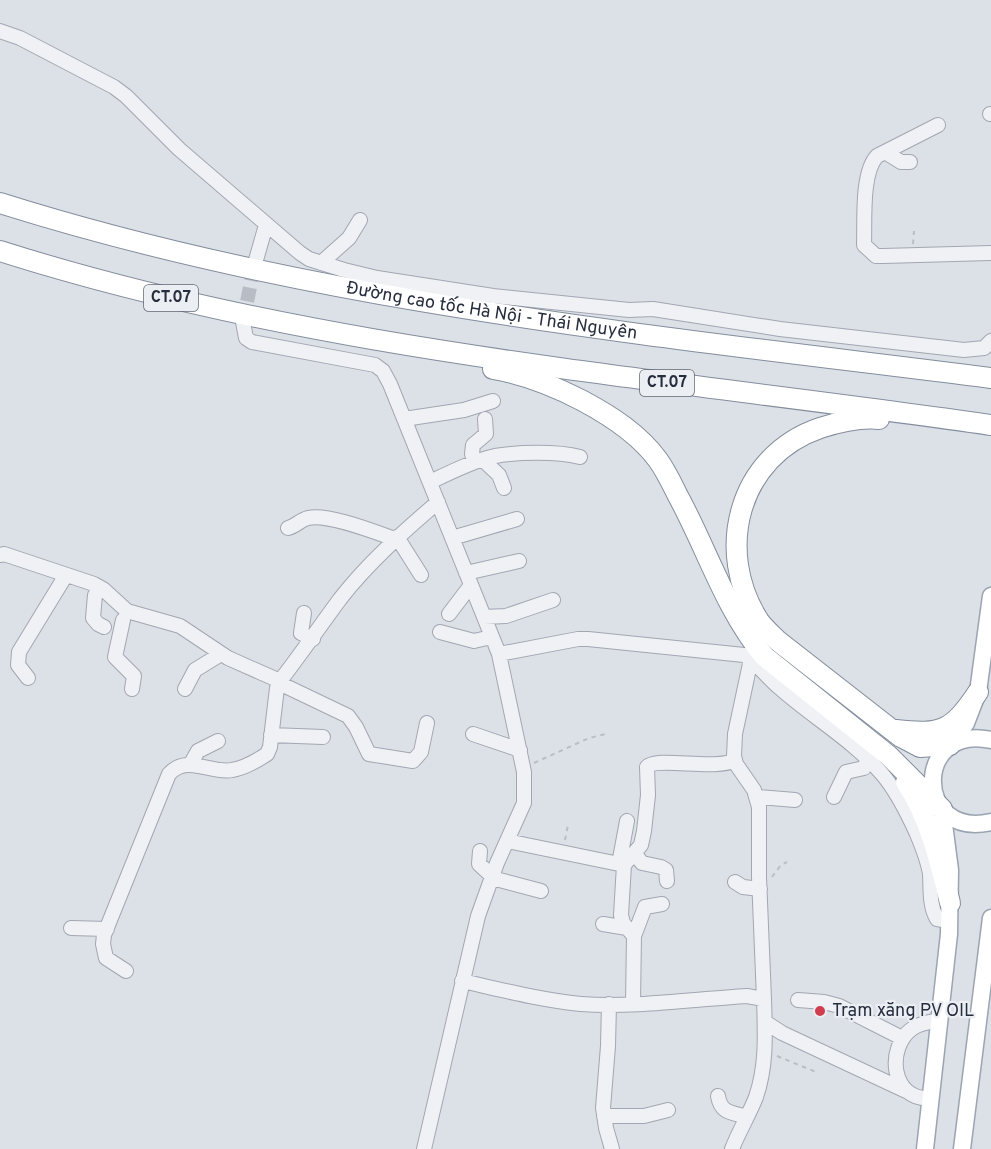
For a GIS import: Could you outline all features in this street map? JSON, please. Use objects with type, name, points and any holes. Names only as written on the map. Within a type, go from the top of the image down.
[{"type":"highway","name":"Đường cao tốc Hà Nội - Thái Nguyên","points":[[0,203],[191,256],[352,290],[629,332],[991,378]]},
{"type":"highway","name":"CT.07","points":[[0,251],[179,300],[344,336],[596,374],[991,425]]},
{"type":"highway","points":[[629,332],[696,330],[991,368]]},
{"type":"highway","points":[[344,336],[418,356],[499,370],[542,383],[570,394],[617,420],[658,460],[686,511],[733,612],[749,638],[764,656],[888,755],[942,809]]},
{"type":"highway","points":[[950,746],[920,747],[892,730],[778,641],[760,623],[749,601],[741,581],[735,541],[746,496],[755,480],[767,463],[784,448],[810,431],[849,420],[873,419],[991,435]]},
{"type":"highway","points":[[892,730],[919,733],[950,726],[963,715],[978,692]]},
{"type":"highway","points":[[888,755],[911,790],[926,821],[938,853],[949,912]]},
{"type":"main road","points":[[991,596],[978,692],[966,723],[950,746],[939,756],[933,776],[934,796],[942,809],[952,818],[979,825],[991,822]]},
{"type":"main road","points":[[950,746],[963,739],[977,737],[991,740]]},
{"type":"main road","points":[[925,1149],[940,1020],[949,912],[950,870],[942,809]]},
{"type":"main road","points":[[962,1149],[987,983],[991,918]]},
{"type":"street","points":[[0,31],[20,38],[120,91],[137,105],[179,149],[266,225],[300,253],[321,263],[377,278],[493,296],[628,310],[653,309],[780,329],[964,350],[984,348],[991,341]]},
{"type":"street","points":[[939,125],[874,159],[867,178],[864,245],[876,256],[991,253]]},
{"type":"street","points":[[885,152],[901,162],[910,162]]},
{"type":"street","points":[[321,263],[349,238],[360,220]]},
{"type":"street","points":[[256,260],[266,225]]},
{"type":"street","points":[[243,322],[246,338],[252,342],[379,367],[390,384],[499,654],[521,757],[526,794],[478,916],[424,1149]]},
{"type":"street","points":[[404,419],[464,410],[493,401]]},
{"type":"street","points":[[485,419],[486,434],[473,445],[472,454],[499,475],[504,488]]},
{"type":"street","points":[[430,482],[496,456],[557,453],[580,457]]},
{"type":"street","points":[[126,971],[106,958],[103,944],[107,928],[169,774],[180,766],[190,765],[235,769],[267,754],[280,682],[341,598],[396,538],[438,502]]},
{"type":"street","points":[[288,528],[296,526],[303,519],[316,517],[396,538],[421,574]]},
{"type":"street","points":[[452,538],[517,519]]},
{"type":"street","points":[[0,555],[4,554],[66,575],[96,591],[125,615],[180,626],[221,654],[348,716],[369,754],[413,761],[421,753],[427,723]]},
{"type":"street","points":[[449,614],[469,579],[519,561]]},
{"type":"street","points":[[27,678],[18,665],[19,652],[66,575]]},
{"type":"street","points":[[96,591],[93,618],[105,627]]},
{"type":"street","points":[[484,617],[506,616],[553,600]]},
{"type":"street","points":[[304,613],[301,633],[313,639]]},
{"type":"street","points":[[125,615],[115,657],[134,676],[132,689]]},
{"type":"street","points":[[440,632],[474,641],[493,639]]},
{"type":"street","points":[[499,654],[588,639],[744,655],[751,659],[781,690],[868,759],[884,776],[918,836],[928,868],[934,915],[937,919],[949,912]]},
{"type":"street","points":[[185,689],[195,670],[221,654]]},
{"type":"street","points":[[732,1149],[760,1082],[766,1051],[759,887],[758,797],[735,760],[735,734],[751,659]]},
{"type":"street","points":[[473,734],[521,757]]},
{"type":"street","points":[[272,735],[323,737]]},
{"type":"street","points":[[190,765],[198,751],[218,741]]},
{"type":"street","points":[[834,797],[846,772],[864,768],[868,759]]},
{"type":"street","points":[[507,841],[622,864],[635,854],[644,831],[648,792],[646,773],[650,763],[726,763],[735,760]]},
{"type":"street","points":[[758,797],[795,800]]},
{"type":"street","points":[[627,821],[622,864],[621,915],[623,923],[631,932]]},
{"type":"street","points":[[480,851],[478,864],[492,877],[541,891]]},
{"type":"street","points":[[635,854],[642,863],[666,870],[667,881]]},
{"type":"street","points":[[735,882],[743,887],[759,887]]},
{"type":"street","points":[[633,1003],[631,932],[645,907],[662,904]]},
{"type":"street","points":[[603,924],[631,932]]},
{"type":"street","points":[[71,928],[107,928]]},
{"type":"street","points":[[462,981],[537,998],[582,1004],[747,996],[764,999]]},
{"type":"street","points":[[798,1000],[839,1006],[902,1038]]},
{"type":"street","points":[[609,1004],[603,1084],[604,1116],[612,1149]]},
{"type":"street","points":[[906,1091],[898,1078],[896,1065],[896,1052],[902,1038],[914,1027],[940,1020]]},
{"type":"street","points":[[765,1022],[782,1034],[915,1096],[931,1098]]},
{"type":"street","points":[[718,1096],[723,1110],[747,1117]]},
{"type":"street","points":[[604,1116],[644,1116],[668,1110]]},
{"type":"path","points":[[521,757],[541,760],[589,738],[606,734]]},
{"type":"path","points":[[562,852],[568,825]]},
{"type":"path","points":[[759,887],[770,879],[781,865],[788,862]]},
{"type":"path","points":[[766,1051],[816,1072]]},
{"type":"tunnel","points":[[243,322],[255,262]]},
{"type":"place","name":"Trạm xăng PV OIL","points":[[820,1011]]}]
